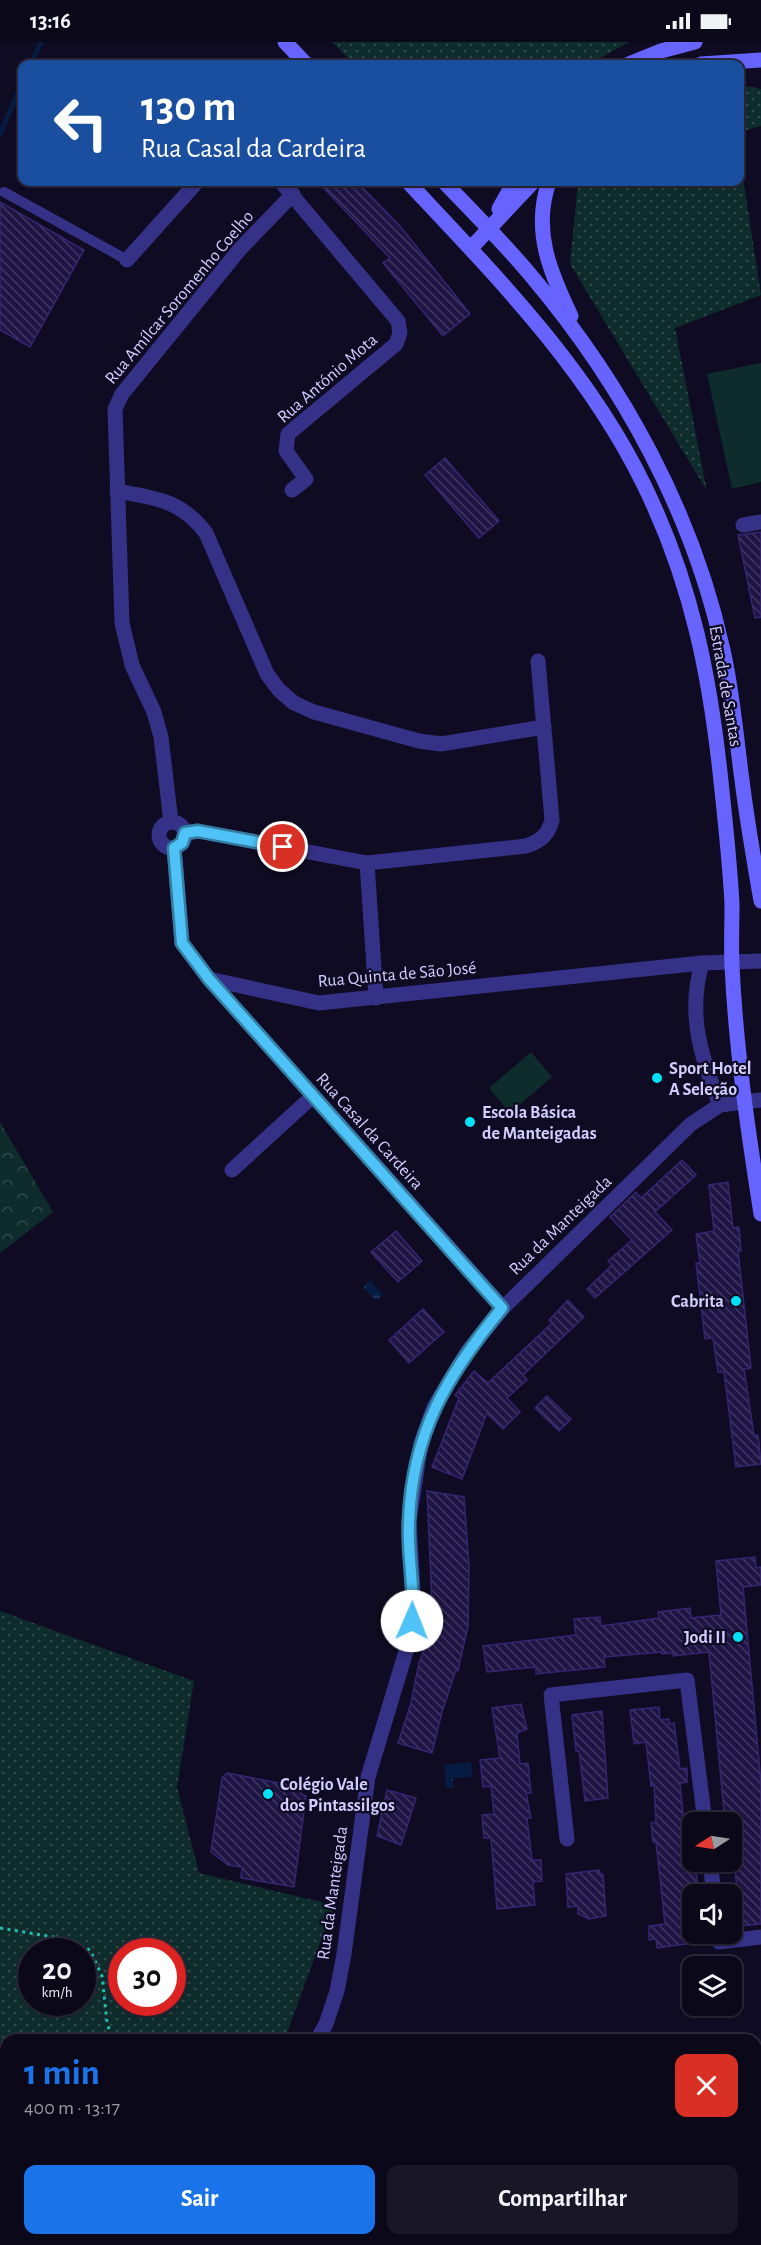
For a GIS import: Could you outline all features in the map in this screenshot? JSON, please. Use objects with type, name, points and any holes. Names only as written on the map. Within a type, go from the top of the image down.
[{"type":"main road","points":[[285,42],[302,60]]},
{"type":"main road","points":[[639,60],[661,51],[695,42]]},
{"type":"main road","points":[[744,61],[761,60]]},
{"type":"main road","name":"Estrada de Santas","points":[[412,186],[545,331],[588,389],[644,484],[673,552],[696,624],[712,705],[728,850],[732,964],[742,1102],[761,1214]]},
{"type":"main road","name":"Estrada de Santas","points":[[448,186],[535,279],[589,354],[654,458],[690,539],[723,650],[761,901]]},
{"type":"main road","points":[[488,228],[512,186]]},
{"type":"main road","points":[[471,249],[529,186]]},
{"type":"main road","points":[[548,186],[543,200],[541,224],[544,252],[551,274],[589,354]]},
{"type":"street","points":[[127,260],[193,186]]},
{"type":"street","name":"Rua António Mota","points":[[285,186],[398,321],[400,333],[396,344],[288,434],[286,451],[306,479],[292,490]]},
{"type":"street","name":"Rua Amílcar Soromenho Coelho","points":[[171,822],[161,736],[154,712],[125,645],[122,623],[115,409],[118,401],[240,249],[293,194]]},
{"type":"street","points":[[117,491],[159,498],[194,517],[206,533],[267,674],[279,690],[294,703],[314,712],[441,744],[544,727]]},
{"type":"street","points":[[743,525],[761,522]]},
{"type":"street","points":[[185,833],[198,831],[367,863],[526,846],[538,842],[548,832],[552,820],[538,661]]},
{"type":"street","points":[[171,822],[180,825],[185,833],[182,843],[174,848],[164,845],[159,836],[162,827],[171,822]]},
{"type":"street","points":[[174,848],[182,943],[209,979]]},
{"type":"street","points":[[367,863],[376,998]]},
{"type":"street","name":"Rua Quinta de São José","points":[[209,979],[319,1004],[702,963],[732,964],[761,961]]},
{"type":"street","points":[[702,963],[694,1000],[695,1019],[705,1066],[720,1105]]},
{"type":"street","name":"Rua Casal da Cardeira","points":[[209,979],[502,1308]]},
{"type":"street","points":[[232,1170],[313,1096]]},
{"type":"street","name":"Rua da Manteigada","points":[[320,2034],[337,1991],[344,1954],[368,1777],[411,1635],[414,1607],[409,1521],[421,1443],[434,1407],[450,1377],[502,1308],[691,1124],[720,1105],[761,1100]]},
{"type":"street","points":[[567,1839],[551,1695],[687,1680],[704,1812]]},
{"type":"street","points":[[742,1939],[761,1937]]},
{"type":"lane","points":[[4,192],[127,260]]},
{"type":"path","points":[[0,1928],[60,1938],[90,1950],[102,1977],[110,2034]]},
{"type":"green space","points":[[332,42],[629,42],[596,60],[350,60]]},
{"type":"green space","points":[[744,86],[761,89],[761,126],[744,131]]},
{"type":"green space","points":[[744,184],[761,295],[675,328],[707,491],[570,264],[578,186],[744,186]]},
{"type":"green space","points":[[761,363],[761,482],[732,489],[707,374]]},
{"type":"green space","points":[[531,1052],[552,1077],[510,1113],[489,1088]]},
{"type":"green space","points":[[0,1122],[53,1212],[0,1253]]},
{"type":"green space","points":[[0,1611],[194,1681],[177,1787],[199,1873],[334,1905],[286,2034],[0,2034]]},
{"type":"water","points":[[370,1280],[383,1295],[376,1301],[363,1287]]},
{"type":"water","points":[[471,1762],[472,1777],[453,1778],[454,1788],[446,1788],[444,1765]]},
{"type":"building","points":[[322,186],[361,186],[400,226],[470,314],[443,336],[383,263],[390,258]]},
{"type":"building","points":[[0,202],[84,250],[30,347],[0,330]]},
{"type":"building","points":[[445,458],[499,521],[479,538],[425,475]]},
{"type":"building","points":[[761,532],[761,617],[755,618],[738,535]]},
{"type":"building","points":[[682,1160],[696,1175],[655,1212],[672,1230],[595,1298],[587,1289],[612,1265],[608,1261],[632,1240],[610,1217],[636,1192],[641,1198]]},
{"type":"building","points":[[728,1182],[733,1228],[739,1227],[741,1251],[738,1251],[751,1368],[744,1369],[754,1435],[758,1435],[761,1464],[736,1467],[724,1372],[718,1372],[713,1338],[705,1339],[696,1263],[700,1263],[696,1234],[714,1231],[709,1185]]},
{"type":"building","points":[[396,1231],[422,1261],[398,1282],[371,1252]]},
{"type":"building","points":[[568,1300],[584,1317],[523,1375],[527,1380],[507,1398],[520,1412],[503,1429],[487,1413],[462,1479],[432,1467],[459,1398],[455,1395],[474,1371],[488,1383],[552,1323],[549,1320]]},
{"type":"building","points":[[423,1309],[444,1332],[409,1363],[389,1340]]},
{"type":"building","points":[[547,1396],[571,1419],[559,1431],[535,1408]]},
{"type":"building","points":[[427,1491],[464,1497],[469,1566],[468,1626],[458,1671],[456,1670],[442,1712],[432,1753],[398,1743],[411,1703],[419,1663],[433,1625]]},
{"type":"building","points":[[755,1557],[756,1568],[761,1567],[761,1585],[743,1587],[761,1783],[761,1924],[742,1926],[742,1884],[736,1884],[735,1872],[742,1872],[742,1812],[724,1812],[709,1652],[673,1656],[673,1653],[662,1654],[662,1652],[604,1657],[605,1667],[536,1674],[536,1667],[487,1672],[483,1646],[576,1635],[574,1619],[600,1617],[601,1626],[659,1618],[658,1612],[690,1608],[691,1618],[721,1615],[716,1561]]},
{"type":"building","points":[[521,1704],[527,1729],[517,1733],[520,1764],[528,1763],[531,1793],[526,1793],[531,1818],[527,1818],[532,1860],[541,1860],[542,1881],[533,1882],[535,1905],[497,1909],[491,1838],[484,1838],[482,1815],[494,1814],[491,1786],[483,1787],[480,1760],[500,1758],[492,1708]]},
{"type":"building","points":[[659,1707],[660,1720],[669,1719],[669,1724],[674,1723],[680,1769],[687,1768],[687,1782],[680,1783],[683,1812],[682,1872],[696,1872],[697,1884],[682,1884],[682,1944],[686,1944],[657,1948],[656,1939],[649,1940],[649,1926],[665,1924],[656,1842],[653,1842],[651,1823],[656,1822],[654,1785],[651,1786],[646,1742],[634,1744],[630,1710]]},
{"type":"building","points":[[602,1711],[608,1798],[585,1801],[572,1715]]},
{"type":"building","points":[[227,1773],[299,1787],[301,1794],[306,1796],[294,1887],[241,1878],[242,1867],[228,1865],[211,1852],[222,1778]]},
{"type":"building","points":[[387,1790],[416,1798],[401,1845],[377,1836]]},
{"type":"building","points":[[599,1870],[600,1874],[603,1874],[606,1916],[589,1919],[578,1914],[578,1906],[568,1907],[566,1874]]},
{"type":"waterway","points":[[33,60],[41,42]]},
{"type":"waterway","points":[[0,134],[18,92]]},
{"type":"place","name":"Sport Hotel A Seleção","points":[[657,1078]]},
{"type":"place","name":"Escola Básica de Manteigadas","points":[[470,1122]]},
{"type":"place","name":"Cabrita","points":[[736,1301]]},
{"type":"place","name":"Jodi II","points":[[738,1637]]},
{"type":"place","name":"Colégio Vale dos Pintassilgos","points":[[268,1794]]},
{"type":"route","points":[[283,847],[198,831],[185,833],[182,843],[174,848],[182,943],[209,979],[502,1308],[450,1377],[434,1407],[421,1443],[413,1482],[409,1521],[414,1607],[412,1621]]}]
